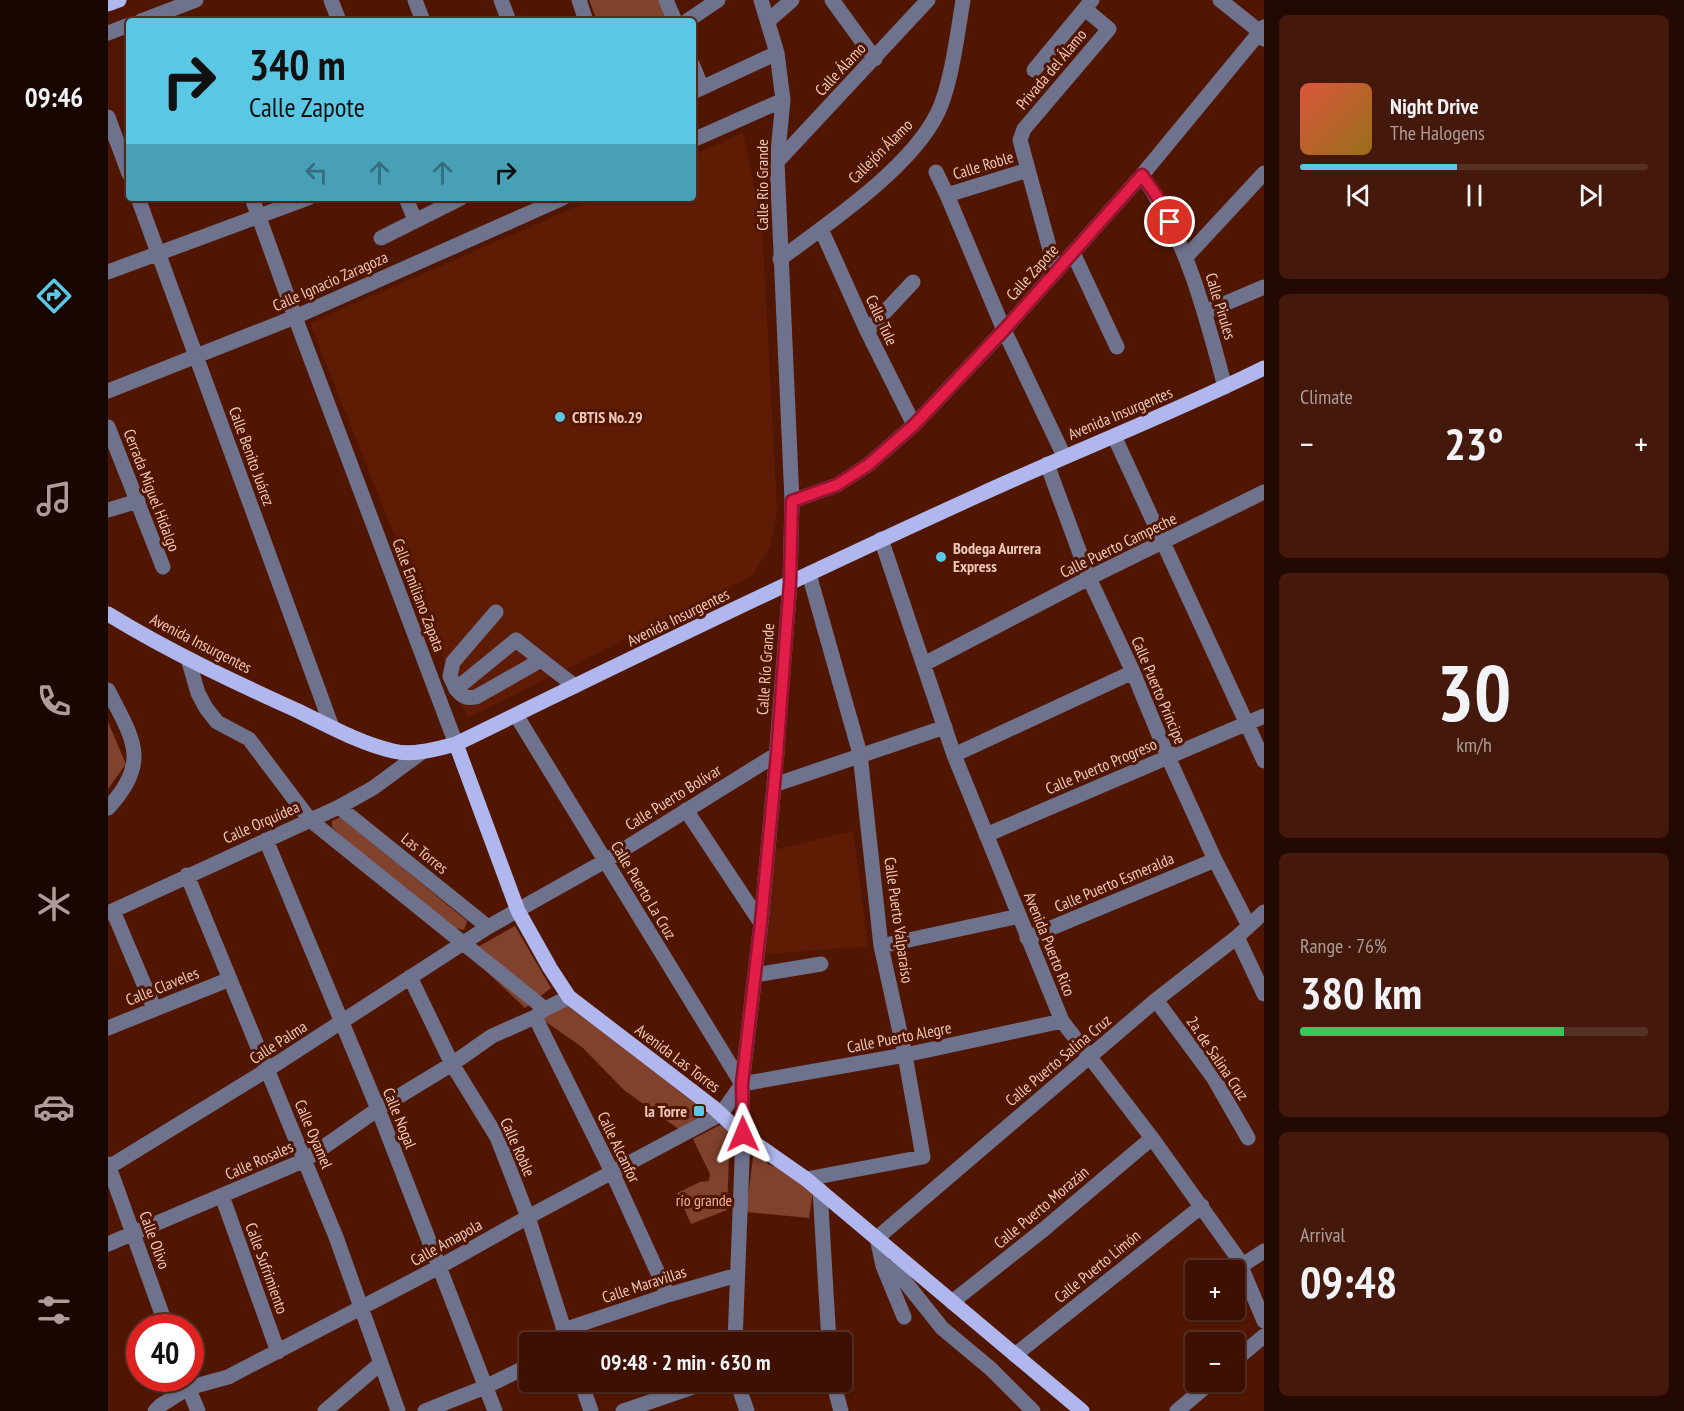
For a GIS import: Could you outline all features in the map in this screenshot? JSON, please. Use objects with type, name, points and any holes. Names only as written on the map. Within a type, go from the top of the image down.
[{"type":"main road","points":[[108,4],[119,0]]},
{"type":"main road","name":"Avenida Insurgentes","points":[[108,614],[188,658],[366,742],[395,751],[422,752],[456,744],[881,539],[1264,368]]},
{"type":"main road","name":"Calle Emiliano Zapata","points":[[456,744],[518,911],[569,997]]},
{"type":"main road","name":"Avenida Las Torres","points":[[569,997],[721,1114],[743,1134],[820,1190],[1082,1411]]},
{"type":"street","points":[[331,0],[338,18]]},
{"type":"street","points":[[415,0],[422,18]]},
{"type":"street","points":[[501,0],[508,18]]},
{"type":"street","points":[[579,0],[585,18]]},
{"type":"street","points":[[666,0],[674,18]]},
{"type":"street","points":[[691,18],[718,0]]},
{"type":"street","name":"Calle Río Grande","points":[[735,1332],[743,1134],[742,1084],[761,922],[777,754],[790,583],[792,501],[777,162],[783,100],[777,53],[761,0]]},
{"type":"street","points":[[768,21],[792,0]]},
{"type":"street","points":[[832,0],[875,59]]},
{"type":"street","name":"Calle Álamo","points":[[777,162],[928,0]]},
{"type":"street","name":"Callejón Álamo","points":[[780,259],[854,204],[926,133],[938,111],[946,84],[963,0]]},
{"type":"street","points":[[1220,0],[1263,33]]},
{"type":"street","points":[[149,18],[192,2]]},
{"type":"street","points":[[188,18],[192,2]]},
{"type":"street","points":[[1034,70],[1088,4]]},
{"type":"street","name":"Privada del Álamo","points":[[1028,170],[1020,140],[1024,129],[1109,29],[1088,4]]},
{"type":"street","points":[[108,33],[126,26]]},
{"type":"street","name":"Calle Zapote","points":[[792,501],[837,485],[868,465],[914,425],[1073,253],[1263,33]]},
{"type":"street","points":[[698,90],[777,53]]},
{"type":"street","points":[[696,139],[783,100]]},
{"type":"street","points":[[108,117],[126,167]]},
{"type":"street","points":[[1028,170],[1056,272]]},
{"type":"street","name":"Calle Roble","points":[[947,195],[1028,170]]},
{"type":"street","points":[[936,172],[1004,330],[1064,456]]},
{"type":"street","points":[[1186,257],[1264,173]]},
{"type":"street","name":"Calle Pirules","points":[[1142,175],[1162,204],[1186,257],[1225,387]]},
{"type":"street","name":"Calle Benito Juárez","points":[[139,201],[332,727]]},
{"type":"street","name":"Calle Emiliano Zapata","points":[[253,201],[456,744]]},
{"type":"street","points":[[108,272],[300,201]]},
{"type":"street","points":[[407,201],[415,220]]},
{"type":"street","points":[[381,238],[454,201]]},
{"type":"street","name":"Calle Ignacio Zaragoza","points":[[108,391],[295,317],[556,201]]},
{"type":"street","name":"Calle Tule","points":[[821,229],[867,331],[914,425]]},
{"type":"street","points":[[1073,253],[1117,347]]},
{"type":"street","points":[[867,331],[914,282]]},
{"type":"street","points":[[1204,312],[1264,287]]},
{"type":"street","name":"Cerrada Miguel Hidalgo","points":[[108,427],[163,567]]},
{"type":"street","points":[[1114,436],[1264,761]]},
{"type":"street","name":"Calle Puerto Príncipe","points":[[1047,464],[1089,578],[1133,672],[1168,757],[1215,860],[1249,926]]},
{"type":"street","name":"Calle Puerto Campeche","points":[[924,664],[1089,578],[1264,492]]},
{"type":"street","points":[[108,510],[138,501]]},
{"type":"street","name":"Avenida Puerto Rico","points":[[881,539],[954,755],[1062,1021],[1202,1206],[1237,1260]]},
{"type":"street","name":"Calle Puerto Valparaíso","points":[[806,1179],[923,1157],[882,946],[860,754],[809,574]]},
{"type":"street","points":[[496,612],[453,662],[450,676],[461,695],[476,698],[542,660]]},
{"type":"street","points":[[456,689],[516,640],[575,686]]},
{"type":"street","points":[[188,658],[198,693],[206,708],[217,722],[249,739],[310,820],[464,943],[540,1013]]},
{"type":"street","points":[[954,755],[1133,672]]},
{"type":"street","points":[[108,690],[134,742],[135,760],[129,779],[108,808]]},
{"type":"street","name":"Calle Puerto La Cruz","points":[[516,715],[742,1084]]},
{"type":"street","name":"Calle Puerto Progreso","points":[[986,835],[1264,716]]},
{"type":"street","points":[[774,785],[945,727]]},
{"type":"street","name":"Calle Orquídea","points":[[111,912],[339,807],[373,788],[422,752]]},
{"type":"street","name":"Calle Puerto Bolívar","points":[[464,943],[605,861],[777,754]]},
{"type":"street","name":"Las Torres","points":[[339,807],[488,927]]},
{"type":"street","points":[[686,810],[761,922]]},
{"type":"street","name":"Calle Nogal","points":[[266,840],[378,1109],[495,1411]]},
{"type":"street","name":"Calle Puerto Esmeralda","points":[[1027,938],[1215,860]]},
{"type":"street","name":"Calle Oyamel","points":[[188,875],[305,1160],[362,1306],[398,1411]]},
{"type":"street","points":[[111,912],[154,1008]]},
{"type":"street","name":"Calle Puerto Salina Cruz","points":[[877,1238],[1156,1000],[1237,937],[1264,912]]},
{"type":"street","points":[[882,946],[1019,916]]},
{"type":"street","points":[[1237,937],[1264,994]]},
{"type":"street","name":"Calle Palma","points":[[109,1166],[267,1070],[464,943]]},
{"type":"street","points":[[755,975],[821,964]]},
{"type":"street","name":"Calle Roble","points":[[410,977],[452,1064],[496,1137],[528,1216],[565,1332]]},
{"type":"street","name":"Calle Claveles","points":[[108,1028],[230,979]]},
{"type":"street","name":"Calle Rosales","points":[[108,1244],[305,1160],[378,1109],[452,1064],[492,1036],[569,997]]},
{"type":"street","name":"2a. de Salina Cruz","points":[[1156,1000],[1212,1077],[1248,1138]]},
{"type":"street","name":"Calle Alcanfor","points":[[540,1013],[668,1295]]},
{"type":"street","name":"Calle Puerto Alegre","points":[[742,1084],[905,1055],[1062,1021]]},
{"type":"street","name":"Calle Amapola","points":[[204,1380],[228,1377],[278,1352],[721,1114],[742,1084]]},
{"type":"street","name":"Calle Puerto Morazán","points":[[952,1302],[1043,1230],[1152,1138]]},
{"type":"street","name":"Calle Olivo","points":[[109,1166],[162,1314]]},
{"type":"street","points":[[820,1190],[828,1332]]},
{"type":"street","name":"Calle Sufrimiento","points":[[222,1196],[278,1352]]},
{"type":"street","name":"Calle Puerto Limón","points":[[1015,1354],[1202,1206]]},
{"type":"street","points":[[877,1238],[883,1266],[904,1317]]},
{"type":"street","points":[[1245,1263],[1264,1251]]},
{"type":"street","points":[[883,1266],[895,1269],[942,1328],[991,1369],[1033,1411]]},
{"type":"street","name":"Calle Maravillas","points":[[576,1332],[668,1295],[737,1275]]},
{"type":"street","name":"Avenida Puerto Rico","points":[[1245,1276],[1264,1321]]},
{"type":"street","points":[[1245,1351],[1264,1336]]},
{"type":"street","points":[[325,1411],[381,1363]]},
{"type":"street","points":[[425,1411],[519,1370]]},
{"type":"street","name":"Calle Amapola","points":[[154,1411],[175,1392]]},
{"type":"street","points":[[190,1392],[198,1411]]},
{"type":"street","points":[[584,1392],[591,1411]]},
{"type":"street","points":[[623,1411],[679,1392]]},
{"type":"street","points":[[740,1392],[747,1411]]},
{"type":"street","points":[[836,1392],[841,1411]]},
{"type":"street","points":[[1177,1411],[1199,1392]]},
{"type":"shaded area","name":"CBTIS No.29","points":[[743,133],[762,224],[777,510],[770,548],[751,577],[467,718],[310,323],[589,201],[696,201],[696,154]]},
{"type":"shaded area","points":[[853,831],[868,946],[762,955],[771,851]]},
{"type":"green space","points":[[589,0],[660,0],[667,18],[596,18]]},
{"type":"green space","points":[[108,722],[126,764],[108,789]]},
{"type":"green space","points":[[341,817],[467,921],[464,930],[455,928],[355,849],[332,827],[332,821]]},
{"type":"green space","points":[[515,926],[551,988],[525,1008],[467,953]]},
{"type":"green space","points":[[565,1003],[710,1109],[680,1130],[624,1090],[582,1047],[543,1020]]},
{"type":"green space","name":"río grande","points":[[720,1125],[730,1130],[727,1210],[691,1224],[677,1193],[700,1182],[709,1181],[710,1174],[693,1139]]},
{"type":"green space","points":[[754,1150],[768,1164],[788,1172],[813,1191],[809,1218],[746,1212]]},
{"type":"place","name":"CBTIS No.29","points":[[560,417]]},
{"type":"place","name":"Bodega Aurrera Express","points":[[941,557]]},
{"type":"place","name":"la Torre","points":[[699,1111]]},
{"type":"route","points":[[743,1134],[742,1084],[761,922],[777,754],[790,583],[792,501],[837,485],[868,465],[914,425],[1004,330],[1142,175],[1162,204],[1170,222]]}]
